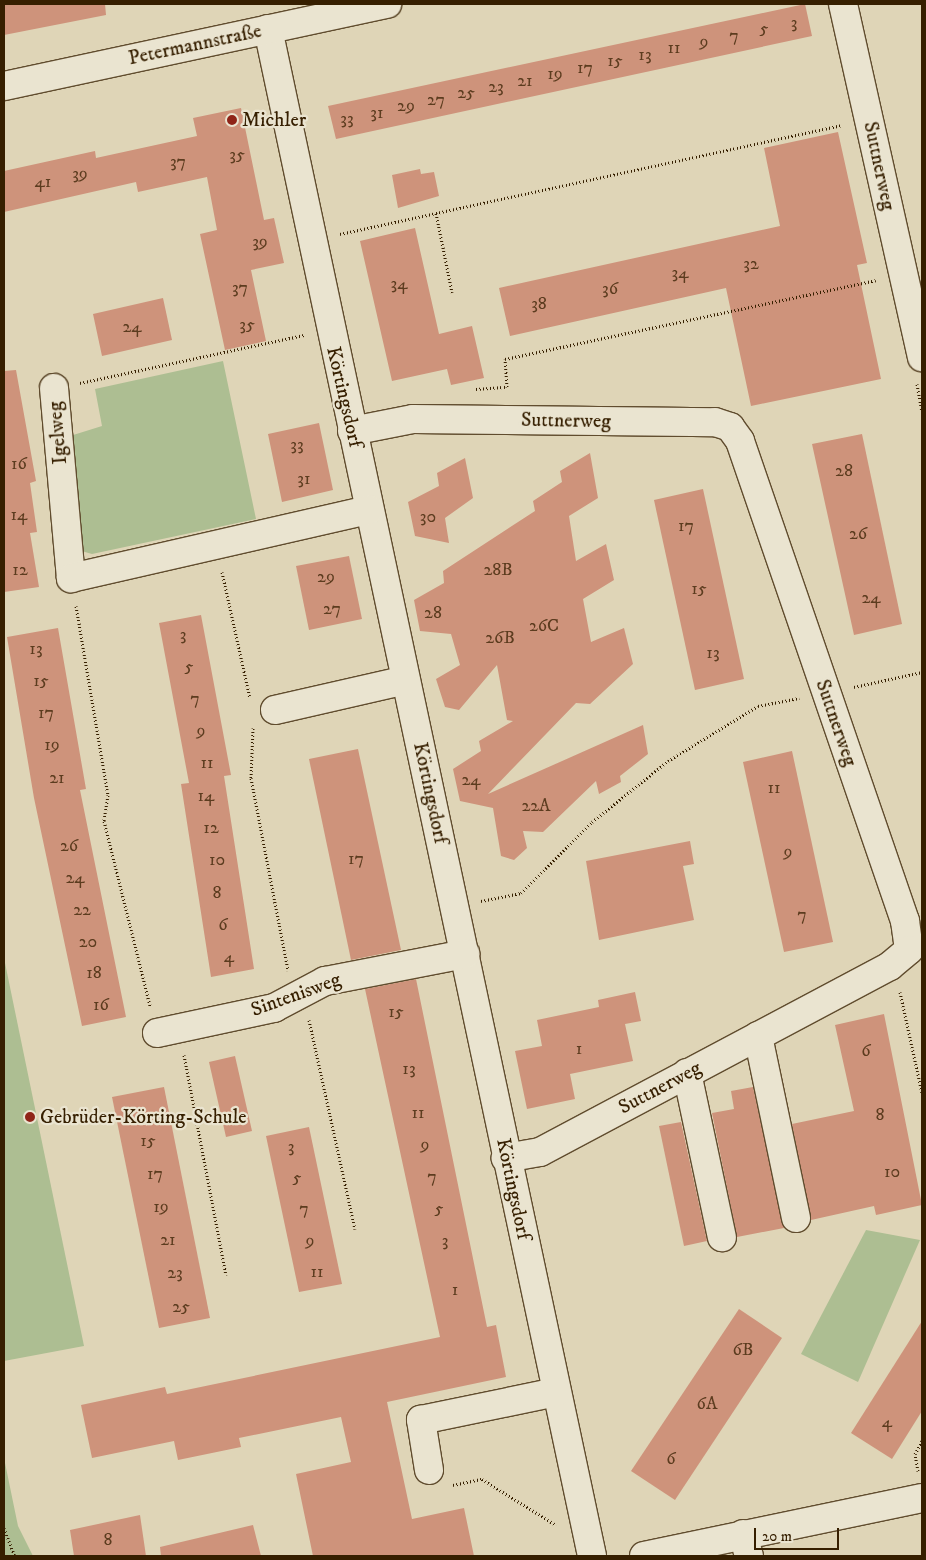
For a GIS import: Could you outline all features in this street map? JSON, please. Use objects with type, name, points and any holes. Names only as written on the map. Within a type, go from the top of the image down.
[{"type":"street","name":"Petermannstraße","points":[[4,86],[382,4]]},
{"type":"street","name":"Suttnerweg","points":[[844,4],[904,274],[919,369]]},
{"type":"street","name":"Körtingsdorf","points":[[268,29],[329,330],[455,905],[506,1158],[591,1551]]},
{"type":"street","name":"Igelweg","points":[[54,388],[71,578]]},
{"type":"street","name":"Suttnerweg","points":[[352,431],[413,419],[714,422],[730,427],[740,441],[905,921],[909,950],[890,966],[540,1152],[506,1158]]},
{"type":"street","points":[[71,578],[369,510]]},
{"type":"street","points":[[265,712],[406,680]]},
{"type":"street","name":"Sintenisweg","points":[[168,1030],[274,1008],[325,981],[465,954]]},
{"type":"street","points":[[758,1036],[796,1218]]},
{"type":"street","points":[[687,1074],[722,1237]]},
{"type":"street","points":[[428,1470],[420,1420],[556,1392]]},
{"type":"street","points":[[644,1556],[746,1545],[922,1498]]},
{"type":"path","points":[[311,240],[869,118]]},
{"type":"path","points":[[436,213],[452,292]]},
{"type":"path","points":[[469,390],[507,387],[506,359],[904,274]]},
{"type":"path","name":"Igelweg","points":[[54,388],[329,330]]},
{"type":"path","points":[[919,369],[922,410]]},
{"type":"path","points":[[216,545],[265,712],[251,778],[298,995],[355,1229]]},
{"type":"path","points":[[71,578],[108,795],[104,821],[168,1030],[226,1275]]},
{"type":"path","points":[[455,905],[521,893],[592,822],[668,761],[758,706],[922,672]]},
{"type":"path","points":[[899,984],[922,1093]]},
{"type":"path","points":[[428,1470],[431,1490],[482,1479],[591,1551]]},
{"type":"path","points":[[4,1528],[15,1556]]},
{"type":"green space","points":[[223,361],[256,519],[92,554],[78,550],[70,436],[102,426],[95,389]]},
{"type":"green space","name":"Gebrüder-Körting-Schule","points":[[4,958],[84,1346],[4,1361]]},
{"type":"green space","points":[[866,1230],[920,1240],[858,1382],[801,1354]]},
{"type":"green space","points":[[4,1458],[18,1526],[33,1556],[4,1556]]},
{"type":"building","points":[[4,4],[105,4],[106,15],[4,35]]},
{"type":"building","points":[[805,4],[812,36],[336,139],[328,106]]},
{"type":"building","points":[[241,108],[264,220],[274,218],[284,263],[251,270],[266,341],[225,350],[200,234],[217,230],[207,177],[138,192],[136,182],[4,212],[4,171],[95,151],[96,158],[197,136],[193,118]]},
{"type":"building","points":[[838,132],[867,263],[857,265],[881,379],[751,406],[726,288],[510,336],[499,288],[780,226],[764,148]]},
{"type":"building","points":[[420,169],[421,174],[434,172],[439,196],[398,208],[392,175]]},
{"type":"building","points":[[415,228],[439,334],[472,326],[484,378],[451,385],[447,369],[392,381],[360,241]]},
{"type":"building","points":[[163,298],[172,340],[102,356],[93,314]]},
{"type":"building","points":[[16,370],[36,481],[30,483],[37,532],[30,533],[39,587],[4,592],[4,371]]},
{"type":"building","points":[[319,423],[333,490],[282,502],[268,434]]},
{"type":"building","points":[[862,434],[902,624],[854,635],[812,444]]},
{"type":"building","points":[[590,453],[598,498],[569,516],[576,561],[606,544],[614,580],[583,599],[591,642],[624,628],[633,664],[590,704],[576,703],[488,794],[643,725],[648,754],[620,776],[621,782],[599,794],[596,781],[543,832],[523,831],[527,848],[514,860],[501,856],[493,808],[460,801],[453,769],[481,751],[479,741],[513,721],[507,720],[497,665],[459,710],[445,707],[436,679],[460,665],[451,634],[420,631],[414,600],[444,583],[443,571],[535,511],[533,501],[562,482],[560,471]]},
{"type":"building","points":[[465,458],[473,498],[445,518],[449,543],[415,536],[408,502],[439,486],[437,473]]},
{"type":"building","points":[[703,489],[744,679],[695,690],[654,500]]},
{"type":"building","points":[[349,556],[362,619],[309,630],[296,566]]},
{"type":"building","points":[[201,615],[231,775],[224,776],[254,969],[211,977],[181,784],[189,783],[159,623]]},
{"type":"building","points":[[58,628],[86,789],[80,790],[126,1017],[82,1026],[34,798],[7,637]]},
{"type":"building","points":[[358,749],[401,950],[351,960],[309,759]]},
{"type":"building","points":[[792,751],[833,942],[784,952],[743,762]]},
{"type":"building","points":[[690,841],[694,864],[683,866],[694,920],[599,940],[586,861]]},
{"type":"building","points":[[416,979],[487,1327],[496,1325],[506,1377],[387,1402],[412,1519],[464,1508],[474,1556],[313,1556],[296,1474],[351,1462],[341,1417],[239,1438],[241,1447],[178,1460],[174,1441],[92,1458],[81,1405],[165,1387],[167,1394],[440,1337],[365,989]]},
{"type":"building","points":[[635,992],[641,1021],[625,1024],[633,1061],[570,1074],[575,1099],[527,1109],[515,1051],[542,1046],[537,1020],[599,1007],[598,1000]]},
{"type":"building","points":[[884,1014],[922,1205],[876,1215],[874,1206],[811,1220],[792,1124],[854,1111],[835,1025]]},
{"type":"building","points":[[235,1056],[252,1131],[226,1137],[209,1062]]},
{"type":"building","points":[[164,1087],[210,1318],[159,1328],[112,1097]]},
{"type":"building","points":[[753,1087],[784,1228],[737,1237],[712,1113],[734,1109],[731,1091]]},
{"type":"building","points":[[681,1122],[707,1241],[684,1246],[659,1126]]},
{"type":"building","points":[[309,1127],[342,1284],[299,1292],[266,1136]]},
{"type":"building","points":[[739,1309],[782,1338],[675,1500],[631,1471]]},
{"type":"building","points":[[922,1321],[922,1411],[892,1459],[851,1433]]},
{"type":"building","points":[[140,1515],[146,1556],[74,1556],[70,1530]]},
{"type":"building","points":[[253,1525],[261,1556],[161,1556],[160,1547]]},
{"type":"place","name":"Michler","points":[[232,120]]},
{"type":"place","name":"Gebrüder-Körting-Schule","points":[[30,1117]]}]
